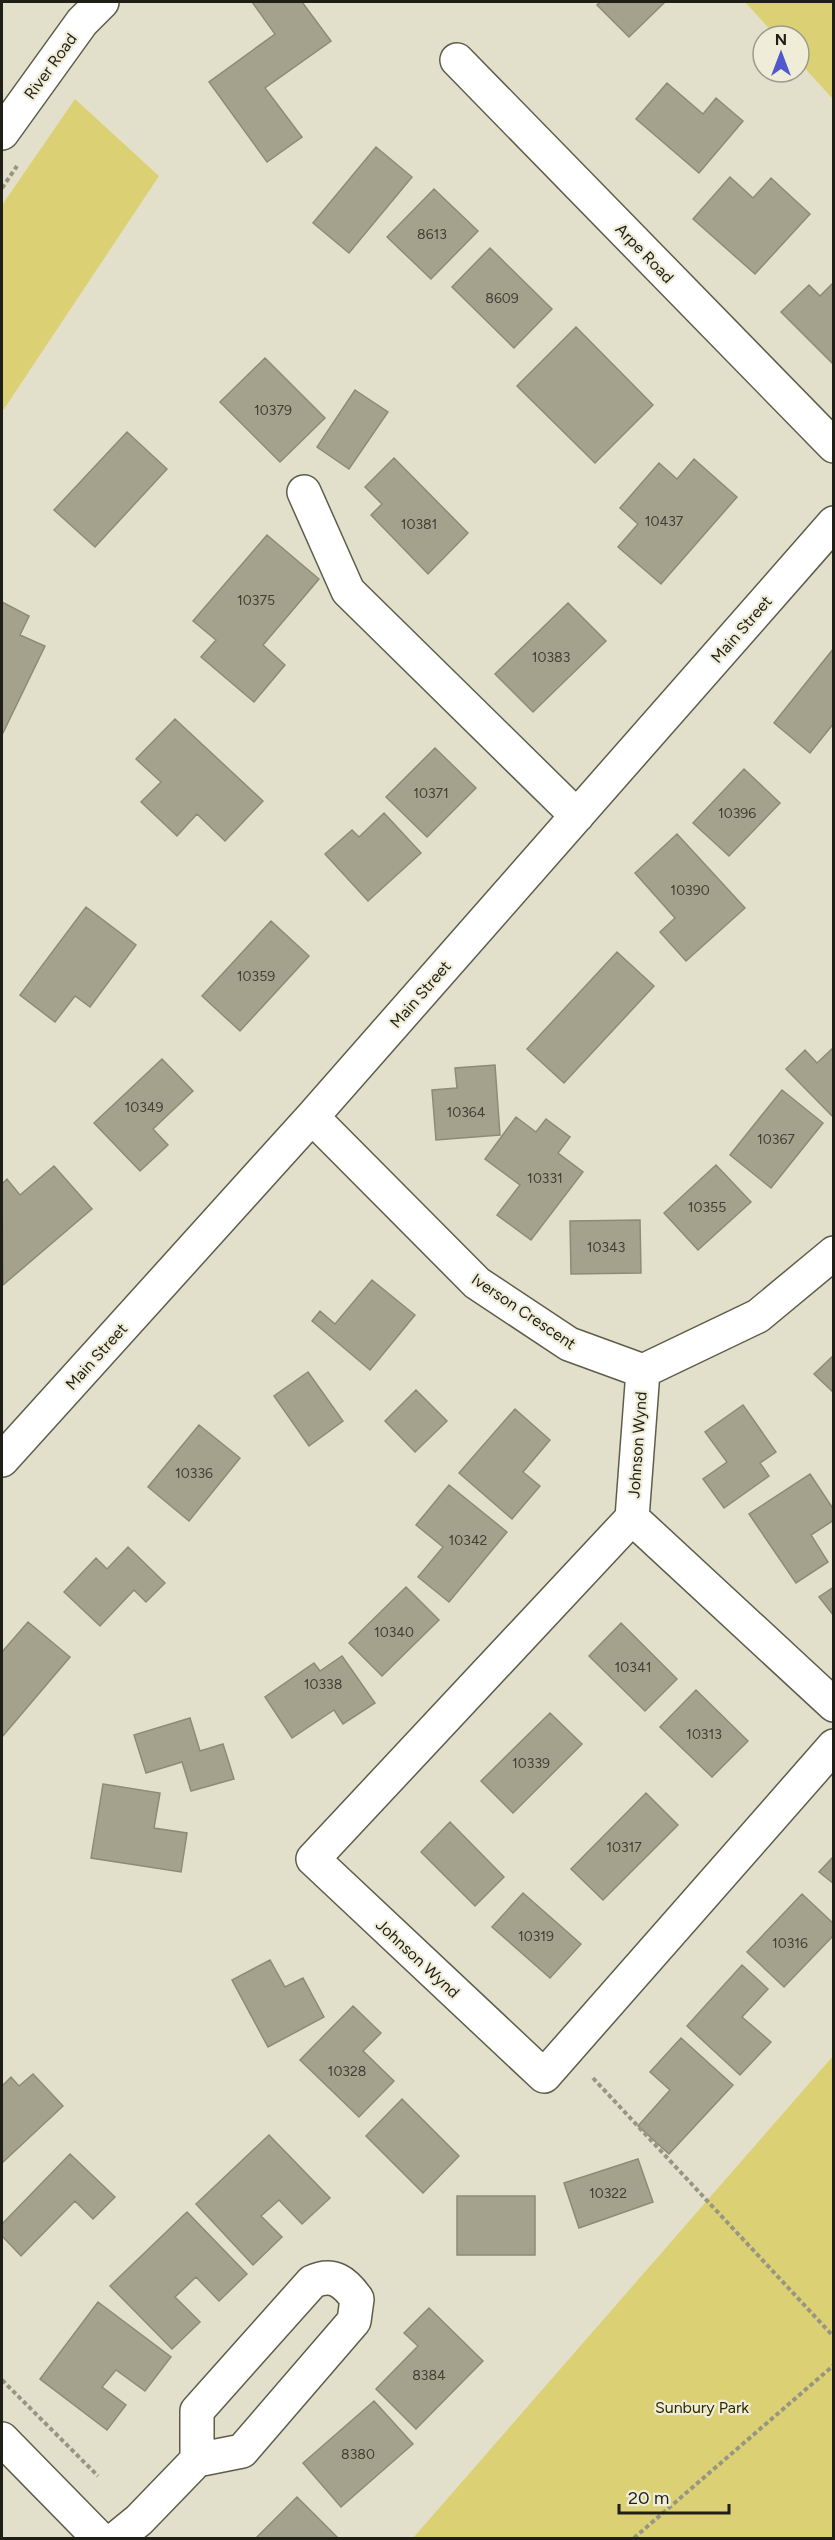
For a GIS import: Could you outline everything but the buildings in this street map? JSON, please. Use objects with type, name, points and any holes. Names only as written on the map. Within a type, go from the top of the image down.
[{"type":"street","name":"River Road","points":[[2,133],[82,22],[102,2]]},
{"type":"street","name":"Arpe Road","points":[[457,60],[834,446]]},
{"type":"street","points":[[304,492],[348,591],[577,816]]},
{"type":"street","name":"Main Street","points":[[2,1460],[312,1117],[834,523]]},
{"type":"street","name":"Iverson Crescent","points":[[312,1117],[477,1283],[569,1344],[643,1371]]},
{"type":"street","points":[[643,1371],[758,1316],[834,1253]]},
{"type":"street","name":"Johnson Wynd","points":[[643,1371],[632,1518],[313,1859],[544,2076],[834,1746]]},
{"type":"street","name":"Johnson Wynd","points":[[632,1518],[834,1705]]},
{"type":"street","points":[[117,2538],[139,2520],[197,2460],[242,2451],[354,2321],[357,2299],[347,2285],[333,2277],[323,2277],[312,2282],[197,2411],[197,2460]]},
{"type":"street","points":[[2,2439],[99,2538]]},
{"type":"path","points":[[593,2079],[834,2337]]},
{"type":"path","points":[[634,2538],[834,2365]]},
{"type":"path","points":[[2,2380],[98,2476]]},
{"type":"green space","points":[[745,2],[833,2],[833,99],[811,75],[811,24],[765,24]]},
{"type":"green space","points":[[75,99],[159,176],[2,412],[2,205]]},
{"type":"green space","name":"Sunbury Park","points":[[833,2056],[833,2538],[413,2538]]}]
